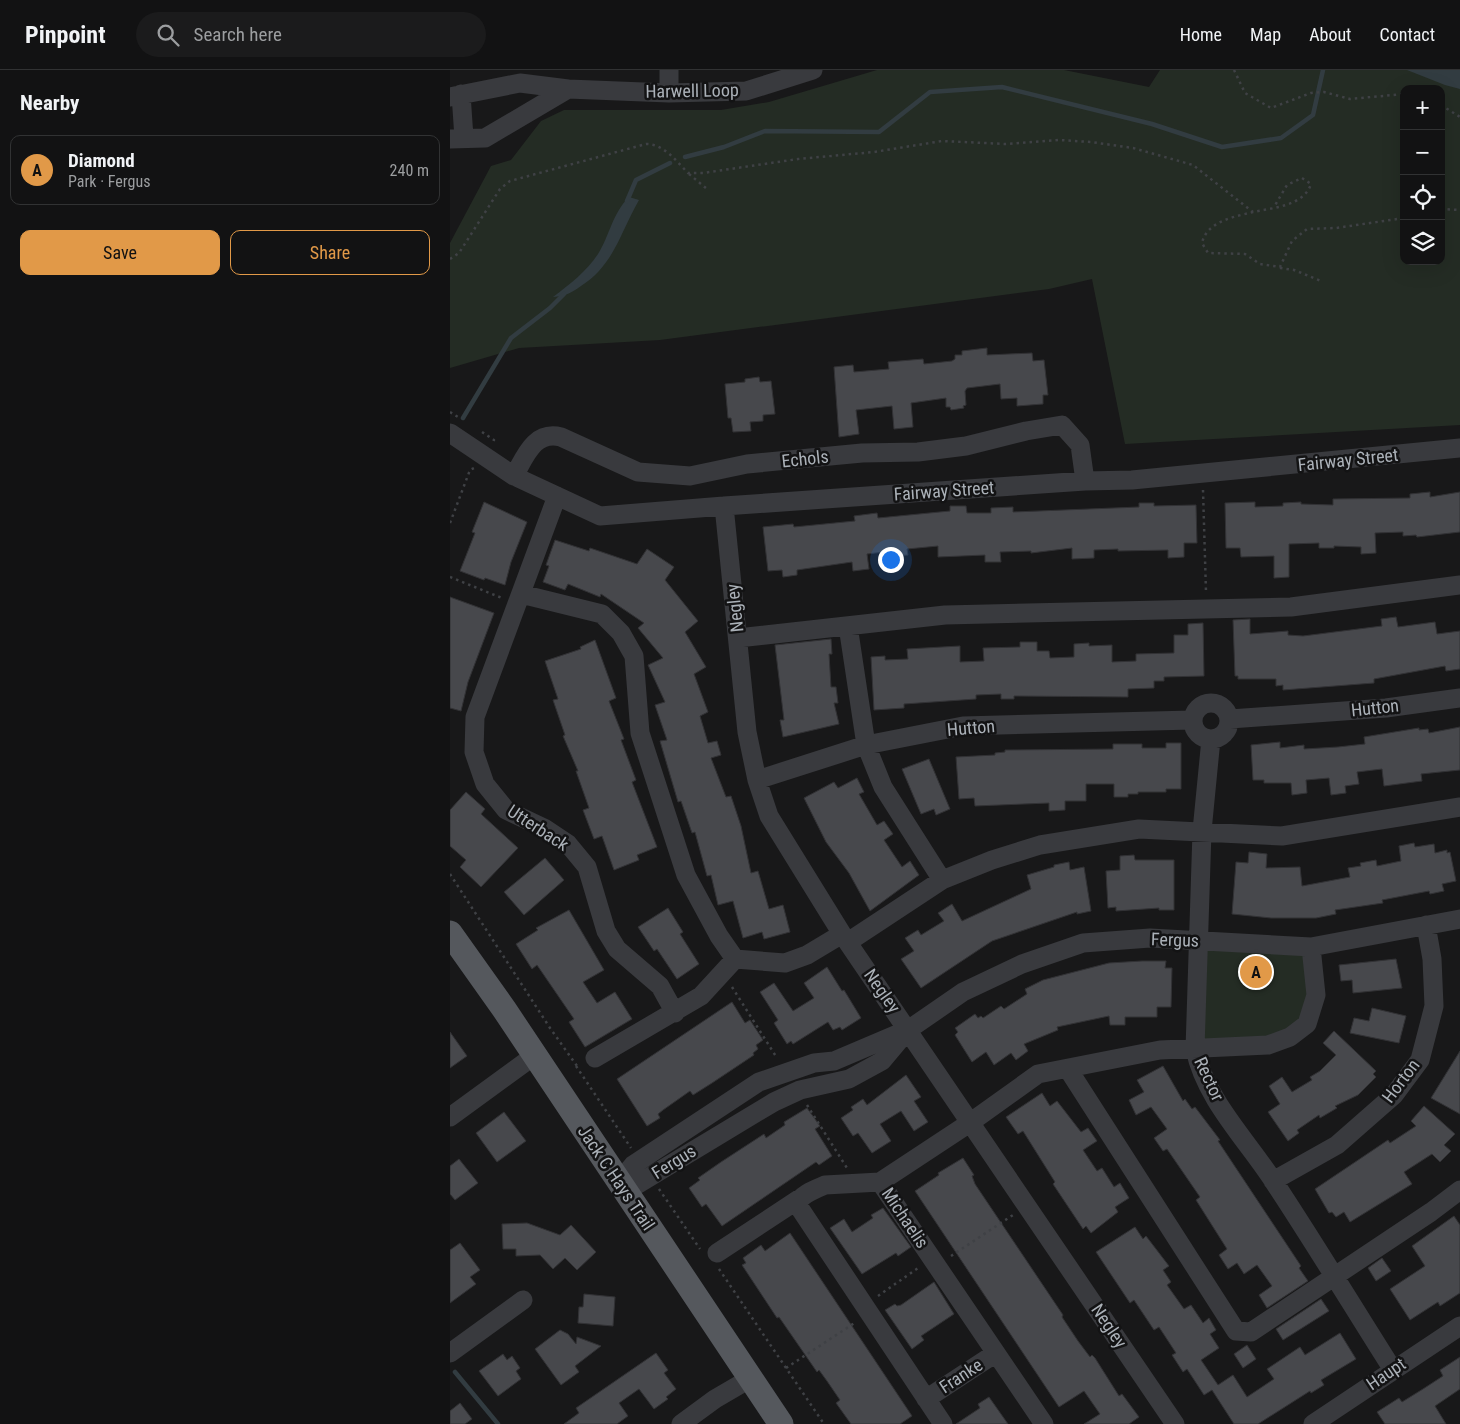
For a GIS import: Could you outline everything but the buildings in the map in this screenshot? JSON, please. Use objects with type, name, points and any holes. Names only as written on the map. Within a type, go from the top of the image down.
[{"type":"main road","name":"Jack C Hays Trail","points":[[450,933],[535,1056],[781,1424]]},
{"type":"street","points":[[669,70],[669,93]]},
{"type":"street","name":"Harwell Loop","points":[[456,96],[520,83],[530,77],[568,89],[669,93],[746,91],[813,70]]},
{"type":"street","points":[[530,77],[536,108]]},
{"type":"street","points":[[456,96],[457,139],[485,138],[568,89]]},
{"type":"street","name":"Echols","points":[[514,476],[534,442],[547,435],[561,437],[638,472],[690,476],[747,464],[862,453],[918,452],[966,446],[1026,431],[1062,426],[1080,446],[1085,481]]},
{"type":"street","name":"Fairway Street","points":[[450,433],[514,476],[600,516],[1085,481],[1132,480],[1460,448]]},
{"type":"street","name":"Utterback","points":[[557,496],[475,717],[474,752],[485,784],[506,810],[544,828],[568,844],[587,867],[606,931],[617,949],[660,986],[674,1013]]},
{"type":"street","name":"Negley","points":[[724,506],[747,732],[757,780],[769,816],[845,938],[1174,1424]]},
{"type":"street","points":[[738,638],[945,615],[1291,607],[1460,585]]},
{"type":"street","points":[[519,599],[602,614],[621,633],[634,656],[640,733],[686,875],[718,936],[735,959],[785,964],[845,938],[942,880],[992,860],[1040,845],[1139,829],[1282,836],[1460,807]]},
{"type":"street","points":[[848,626],[866,745],[883,787],[942,880]]},
{"type":"street","name":"Hutton","points":[[1230,719],[1386,708],[1460,698]]},
{"type":"street","points":[[1214,702],[1225,708],[1230,719],[1228,729],[1224,734],[1211,739],[1200,736],[1192,720],[1197,709],[1207,703],[1214,702]]},
{"type":"street","name":"Hutton","points":[[757,780],[866,745],[963,726],[1192,720]]},
{"type":"street","name":"Rector","points":[[1211,739],[1202,831],[1195,1049],[1198,1065],[1214,1096],[1274,1181],[1393,1370]]},
{"type":"street","name":"Fergus","points":[[619,1182],[633,1165],[759,1082],[814,1063],[834,1060],[908,1030],[962,992],[1022,964],[1083,943],[1150,938],[1311,947],[1460,919]]},
{"type":"street","name":"Horton","points":[[1274,1181],[1337,1145],[1394,1096],[1420,1060],[1434,1006],[1432,959],[1426,925]]},
{"type":"street","points":[[880,1182],[971,1122],[1038,1074],[1160,1050],[1268,1045],[1290,1037],[1307,1024],[1316,995],[1311,947]]},
{"type":"street","points":[[595,1058],[701,996],[735,959]]},
{"type":"street","name":"Fergus","points":[[619,1182],[638,1184],[774,1102],[800,1090],[849,1079],[882,1061],[908,1030]]},
{"type":"street","points":[[450,1117],[535,1056]]},
{"type":"street","points":[[1068,1069],[1236,1332],[1250,1332],[1431,1212],[1460,1190]]},
{"type":"street","name":"Michaelis","points":[[713,1256],[799,1199],[825,1185],[880,1182],[1044,1424]]},
{"type":"street","points":[[799,1199],[797,1204],[943,1424]]},
{"type":"street","points":[[450,1353],[523,1300]]},
{"type":"street","name":"Haupt","points":[[1314,1424],[1460,1326]]},
{"type":"street","name":"Franke","points":[[926,1399],[996,1353]]},
{"type":"street","points":[[681,1424],[715,1399],[750,1378]]},
{"type":"path","points":[[1234,70],[1245,93],[1271,108],[1311,93],[1324,92],[1350,99],[1400,94]]},
{"type":"path","points":[[1445,108],[1460,117]]},
{"type":"path","points":[[688,173],[703,173],[798,159],[874,152],[942,142],[1006,144],[1053,140],[1091,142],[1134,148],[1193,166],[1252,212]]},
{"type":"path","points":[[450,260],[459,253],[500,189],[510,181],[646,144],[654,144],[664,150],[706,189]]},
{"type":"path","points":[[1274,207],[1287,185],[1302,178],[1311,184],[1309,189],[1299,199],[1274,207],[1252,212],[1215,225],[1207,230],[1202,242],[1208,253],[1244,254],[1260,264],[1294,270],[1321,281]]},
{"type":"path","points":[[1445,209],[1460,210]]},
{"type":"path","points":[[1278,267],[1280,267],[1292,241],[1307,229],[1336,228],[1400,219]]},
{"type":"path","points":[[450,523],[470,470],[476,467],[494,440]]},
{"type":"path","points":[[1203,474],[1206,609]]},
{"type":"path","points":[[450,577],[519,599]]},
{"type":"path","points":[[450,874],[640,1161]]},
{"type":"path","points":[[576,1066],[595,1058]]},
{"type":"path","points":[[651,1177],[695,1242],[713,1256],[824,1424]]},
{"type":"path","points":[[786,1368],[934,1262],[1027,1205]]},
{"type":"shaded area","points":[[877,70],[1064,70],[1149,87],[1160,70],[1460,70],[1460,425],[1125,444],[1092,279],[1049,289],[660,340],[519,348],[450,368],[450,243],[491,166],[511,160],[541,121],[564,110],[721,110],[769,102]]},
{"type":"shaded area","points":[[1407,70],[1460,70],[1460,89]]},
{"type":"shaded area","points":[[629,197],[639,200],[609,258],[592,278],[574,291],[553,297],[577,277],[598,254],[615,217]]},
{"type":"shaded area","points":[[1200,941],[1310,948],[1315,995],[1289,1036],[1197,1047]]},
{"type":"waterway","points":[[685,157],[724,147],[765,131],[879,132],[930,92],[1002,87],[1152,124],[1222,147],[1281,138],[1313,115],[1323,70]]},
{"type":"waterway","points":[[627,201],[636,180],[670,163]]},
{"type":"waterway","points":[[463,418],[511,338],[550,308],[564,294]]},
{"type":"waterway","points":[[455,1372],[498,1424]]},
{"type":"place","name":"Diamond","points":[[1256,972]]}]
